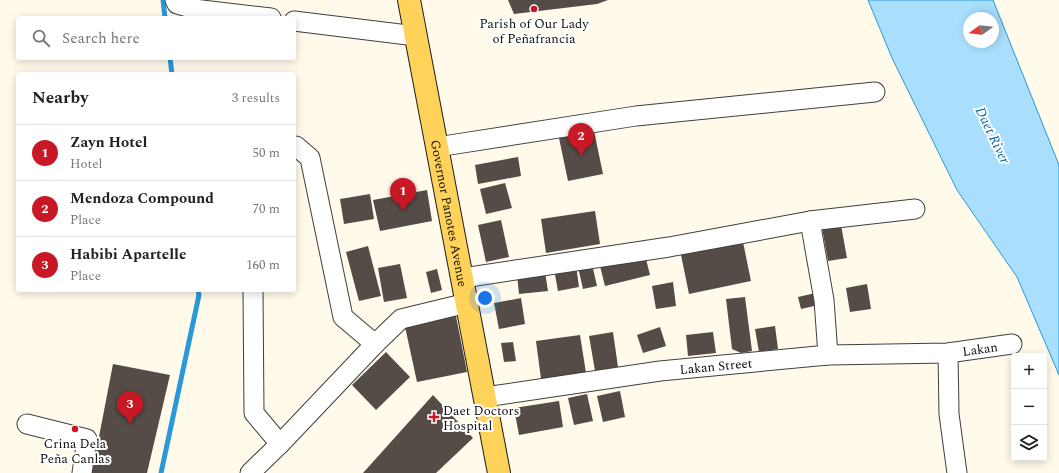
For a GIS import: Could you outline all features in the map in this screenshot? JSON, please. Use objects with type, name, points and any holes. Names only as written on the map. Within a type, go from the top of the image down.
[{"type":"main road","name":"Governor Panotes Avenue","points":[[409,0],[499,473]]},
{"type":"street","points":[[175,0],[177,4],[194,9],[254,16]]},
{"type":"street","points":[[296,21],[416,36]]},
{"type":"street","points":[[438,147],[636,116],[875,92]]},
{"type":"street","points":[[296,146],[310,158],[343,317],[375,344]]},
{"type":"street","points":[[463,278],[669,248],[810,221],[915,209]]},
{"type":"street","points":[[810,221],[824,300],[828,355]]},
{"type":"street","points":[[253,292],[254,413],[280,444]]},
{"type":"street","points":[[250,473],[401,319],[467,303]]},
{"type":"street","name":"Lakan","points":[[948,353],[1012,344]]},
{"type":"street","points":[[948,353],[949,414],[957,473]]},
{"type":"street","name":"Lakan Street","points":[[485,397],[660,371],[828,355],[948,353]]},
{"type":"street","points":[[26,424],[87,439],[82,473]]},
{"type":"water","name":"Daet River","points":[[868,0],[993,0],[998,12],[963,12],[963,48],[999,48],[999,15],[1059,165],[1059,375],[1017,277],[957,190],[892,58]]},
{"type":"building","name":"Parish of Our Lady of Peñafrancia","points":[[508,0],[608,0],[597,4],[514,14]]},
{"type":"building","points":[[594,131],[603,174],[568,181],[559,138]]},
{"type":"building","points":[[518,157],[521,176],[478,184],[475,165]]},
{"type":"building","points":[[505,183],[512,208],[486,214],[480,189]]},
{"type":"building","points":[[427,190],[432,221],[380,231],[373,200]]},
{"type":"building","points":[[370,194],[374,219],[344,224],[340,199]]},
{"type":"building","points":[[595,211],[600,244],[546,253],[541,219]]},
{"type":"building","points":[[501,220],[509,257],[486,262],[478,225]]},
{"type":"building","points":[[841,225],[847,258],[828,261],[822,228]]},
{"type":"building","points":[[742,237],[751,281],[689,294],[680,250]]},
{"type":"building","points":[[368,246],[381,296],[359,301],[346,252]]},
{"type":"building","points":[[645,255],[650,275],[605,286],[600,266]]},
{"type":"building","points":[[400,264],[407,298],[384,302],[378,268]]},
{"type":"building","points":[[592,264],[597,286],[583,289],[578,267]]},
{"type":"building","points":[[576,265],[579,287],[558,291],[554,269]]},
{"type":"building","points":[[437,269],[442,290],[431,293],[426,272]]},
{"type":"building","points":[[545,272],[548,291],[519,294],[517,275]]},
{"type":"building","points":[[673,282],[676,306],[656,309],[652,286]]},
{"type":"building","points":[[867,284],[871,309],[850,312],[846,288]]},
{"type":"building","points":[[820,292],[823,304],[801,309],[798,297]]},
{"type":"building","points":[[745,297],[752,351],[741,353],[732,349],[726,299]]},
{"type":"building","points":[[521,298],[525,324],[499,329],[494,303]]},
{"type":"building","points":[[455,311],[467,372],[417,382],[404,322]]},
{"type":"building","points":[[775,326],[778,349],[759,352],[755,329]]},
{"type":"building","points":[[660,327],[666,346],[643,353],[637,335]]},
{"type":"building","points":[[613,332],[618,367],[595,371],[589,336]]},
{"type":"building","points":[[713,332],[716,353],[688,356],[686,335]]},
{"type":"building","points":[[580,335],[586,373],[541,379],[536,341]]},
{"type":"building","points":[[513,342],[516,361],[504,362],[501,343]]},
{"type":"building","points":[[386,352],[410,377],[376,410],[352,385]]},
{"type":"building","points":[[113,364],[170,375],[147,473],[92,473]]},
{"type":"building","points":[[620,391],[625,417],[603,422],[597,396]]},
{"type":"building","points":[[587,394],[593,421],[574,425],[568,398]]},
{"type":"building","name":"Daet Doctors Hospital","points":[[433,395],[473,438],[436,473],[363,473]]},
{"type":"building","points":[[559,401],[563,427],[519,435],[514,408]]},
{"type":"waterway","points":[[163,0],[165,16]]},
{"type":"waterway","points":[[170,60],[172,72]]},
{"type":"waterway","points":[[161,473],[198,292]]},
{"type":"place","name":"Parish of Our Lady of Peñafrancia","points":[[534,9]]},
{"type":"place","name":"Mendoza Compound","points":[[581,156]]},
{"type":"place","name":"Zayn Hotel","points":[[403,211]]},
{"type":"place","name":"Daet Doctors Hospital","points":[[434,417]]},
{"type":"place","name":"Habibi Apartelle","points":[[130,424]]},
{"type":"place","name":"Crina Dela Peña Canlas","points":[[75,429]]}]
